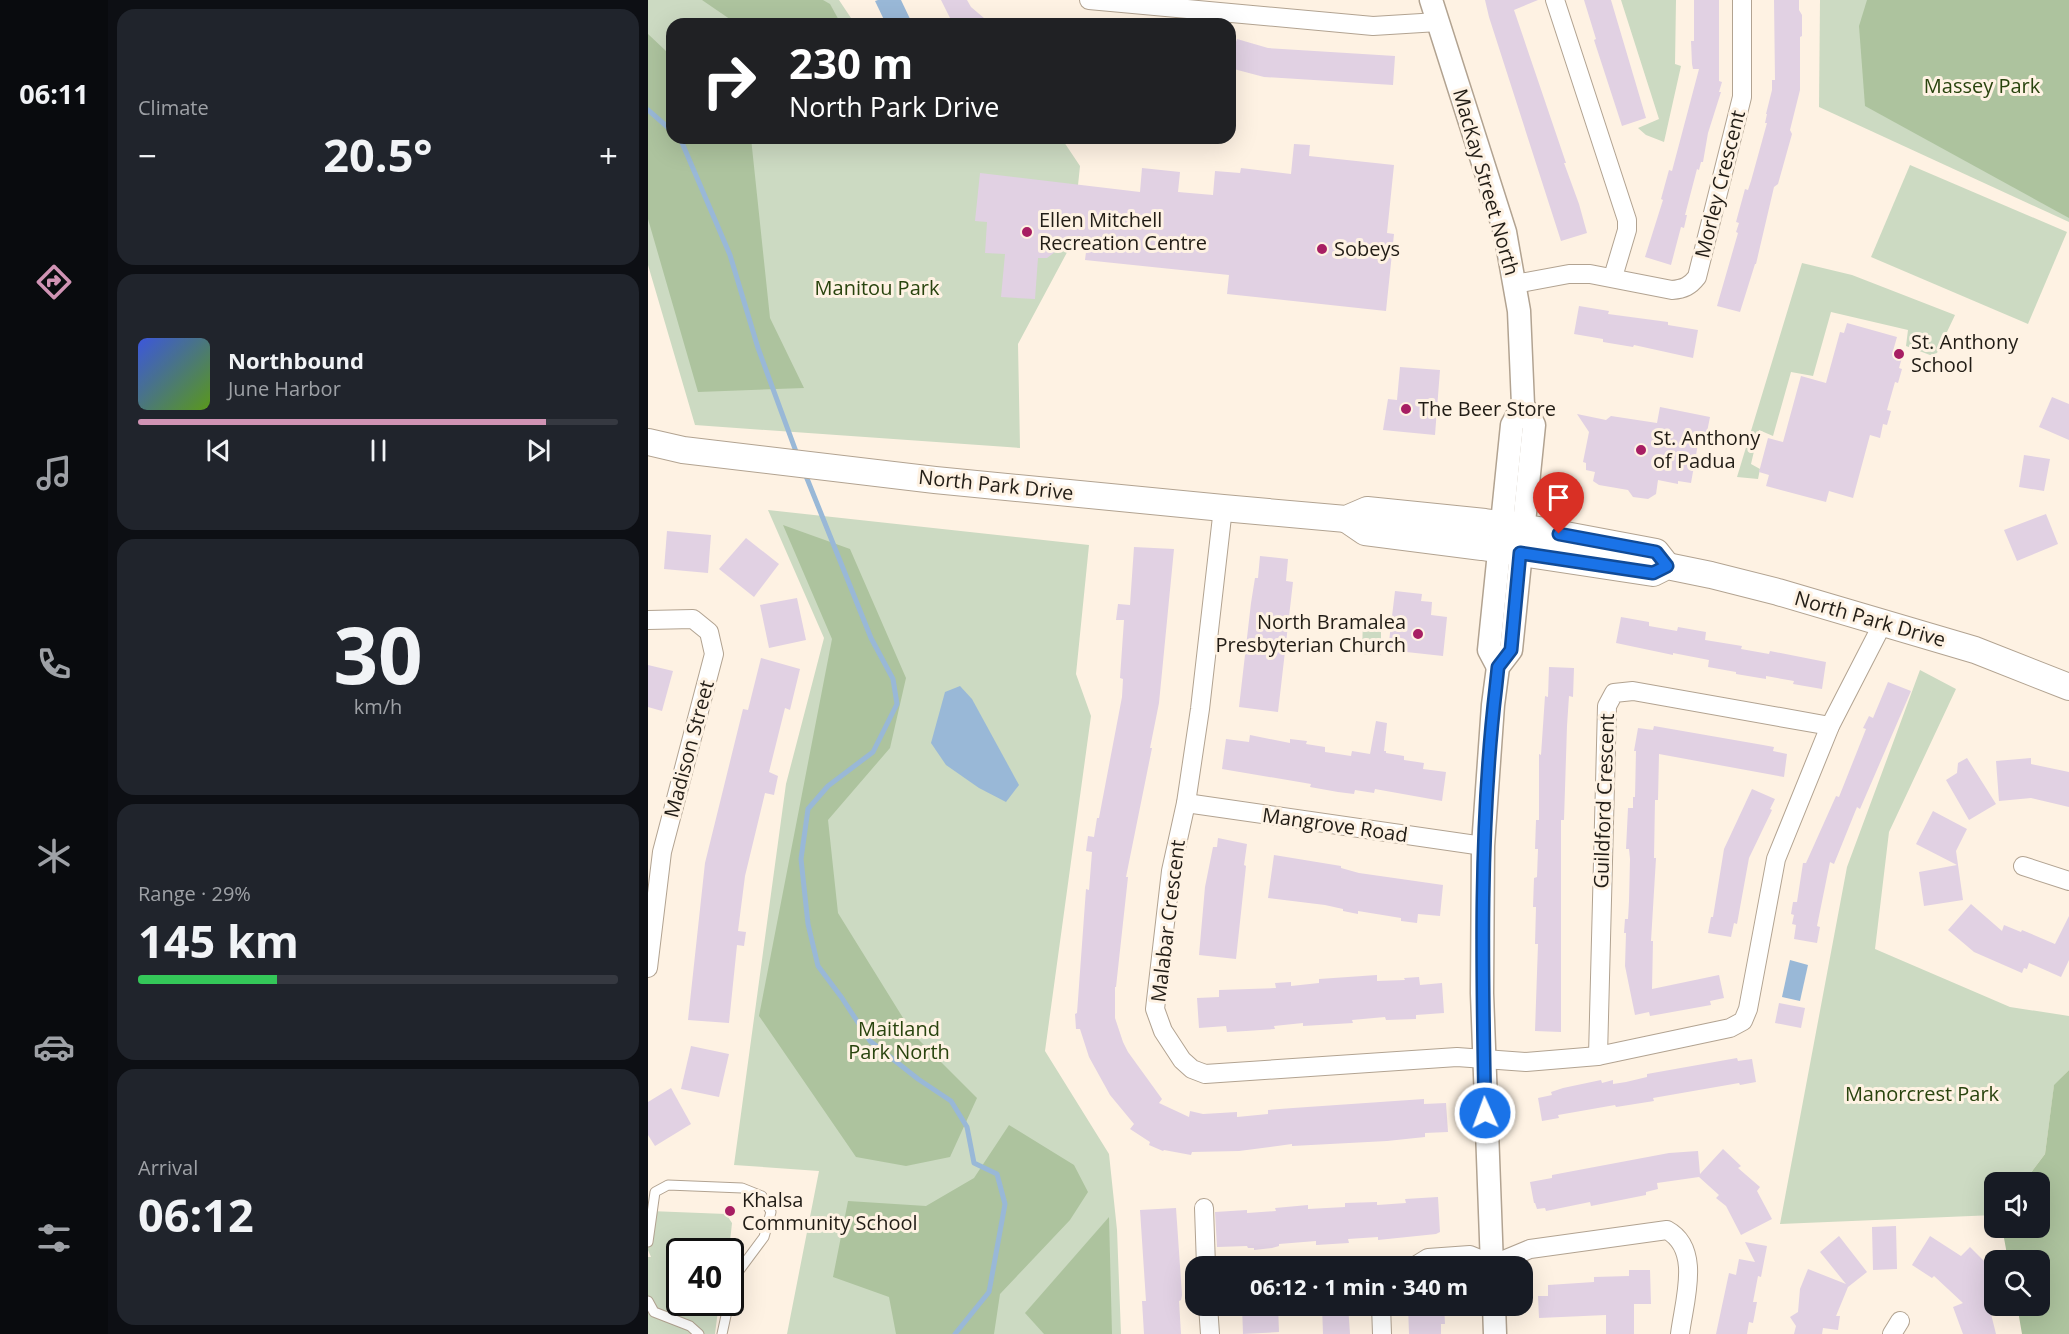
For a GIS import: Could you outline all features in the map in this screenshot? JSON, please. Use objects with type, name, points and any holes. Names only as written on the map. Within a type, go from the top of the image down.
[{"type":"main road","name":"North Park Drive","points":[[648,442],[683,450],[935,480],[1223,508],[1346,519],[1367,510],[1511,539],[1656,552],[1667,566],[1778,592],[1975,650],[2069,687]]},
{"type":"street","points":[[1089,0],[1373,26],[1438,22]]},
{"type":"street","name":"MacKay Street North","points":[[1431,0],[1493,190],[1504,232],[1515,284],[1522,339],[1523,405],[1534,425],[1489,650],[1498,667],[1493,705],[1484,846]]},
{"type":"street","points":[[1555,0],[1628,220],[1612,278]]},
{"type":"street","name":"Morley Crescent","points":[[1515,284],[1569,274],[1612,278],[1672,290],[1691,285],[1697,277],[1742,97],[1742,0]]},
{"type":"street","name":"Malabar Crescent","points":[[1223,508],[1200,709],[1186,803],[1170,871],[1155,1009],[1163,1031],[1182,1060],[1192,1069],[1205,1074],[1457,1057],[1484,1059]]},
{"type":"street","name":"Madison Street","points":[[648,620],[693,619],[709,632],[714,654],[655,851],[648,968]]},
{"type":"street","points":[[1484,1059],[1526,1062],[1598,1056],[1730,1028],[1743,1021],[1748,1010],[1776,859],[1830,726],[1883,623]]},
{"type":"street","name":"Guildford Crescent","points":[[1598,1056],[1607,706],[1614,693],[1633,691],[1830,726]]},
{"type":"street","name":"Mangrove Road","points":[[1186,803],[1484,846]]},
{"type":"street","points":[[1484,846],[1482,993],[1491,1256]]},
{"type":"street","points":[[2023,866],[2069,881]]},
{"type":"street","points":[[1204,1208],[1206,1256]]},
{"type":"street","points":[[1513,1256],[1530,1249],[1667,1230],[1677,1235],[1685,1248],[1689,1265],[1680,1334]]},
{"type":"street","points":[[1456,1256],[1472,1256]]},
{"type":"street","points":[[1209,1316],[1210,1334]]},
{"type":"street","points":[[1381,1316],[1382,1334]]},
{"type":"street","points":[[1494,1316],[1495,1334]]},
{"type":"lane","points":[[648,1242],[655,1192],[668,1185],[742,1188],[762,1196],[771,1212],[764,1236],[744,1264]]},
{"type":"lane","points":[[648,1301],[654,1312],[690,1326],[699,1334]]},
{"type":"lane","points":[[722,1334],[726,1316]]},
{"type":"green space","name":"Manitou Park","points":[[648,0],[839,0],[851,18],[666,18],[666,144],[1065,144],[1080,166],[1072,243],[1018,344],[1020,448],[695,425],[648,265]]},
{"type":"green space","points":[[702,0],[823,0],[830,4],[838,18],[728,18]]},
{"type":"green space","points":[[1621,0],[1676,0],[1675,64],[1681,66],[1664,142],[1646,135],[1638,128],[1659,119]]},
{"type":"green space","name":"Massey Park","points":[[1820,0],[2069,0],[2069,222],[1819,107]]},
{"type":"green space","name":"Massey Park","points":[[1867,0],[2069,0],[2069,218],[1865,106],[1859,26]]},
{"type":"green space","points":[[648,34],[666,51],[666,144],[752,144],[770,318],[804,388],[698,392],[648,219]]},
{"type":"green space","points":[[1910,165],[2067,232],[2028,324],[1871,257]]},
{"type":"green space","points":[[1802,263],[1852,275],[1955,315],[1937,353],[1930,355],[1906,346],[1908,330],[1831,312],[1813,376],[1791,372],[1773,436],[1759,430],[1751,464],[1760,469],[1758,479],[1737,477]]},
{"type":"green space","name":"Maitland Park North","points":[[768,510],[1089,545],[1076,674],[1091,716],[1045,1051],[1109,1154],[1117,1230],[1121,1334],[787,1334],[819,1171],[734,1165],[786,784],[824,638]]},
{"type":"green space","points":[[783,525],[850,549],[906,678],[890,748],[828,820],[838,913],[913,1034],[977,1098],[950,1157],[906,1166],[856,1157],[759,1016],[832,639]]},
{"type":"green space","points":[[1363,618],[1381,618],[1381,655],[1362,654]]},
{"type":"green space","name":"Manorcrest Park","points":[[1920,670],[1956,689],[1889,832],[1875,949],[2010,1007],[2069,1016],[2069,1070],[2054,1086],[2045,1154],[2032,1172],[1984,1172],[1984,1215],[1780,1224],[1847,867]]},
{"type":"green space","points":[[2069,1070],[2069,1334],[2022,1334],[2019,1316],[2050,1316],[2050,1250],[2006,1250],[2004,1238],[2050,1238],[2050,1172],[2032,1172],[2045,1154],[2054,1085]]},
{"type":"green space","points":[[1009,1125],[1074,1165],[1088,1192],[1070,1220],[1000,1294],[994,1334],[896,1334],[889,1297],[833,1277],[848,1201],[926,1206],[974,1178]]},
{"type":"green space","points":[[650,1211],[726,1214],[732,1223],[730,1238],[666,1238],[666,1316],[717,1316],[715,1334],[648,1334],[648,1257],[651,1257],[648,1250]]},
{"type":"green space","points":[[1109,1217],[1112,1334],[1044,1334],[1025,1313]]},
{"type":"water","points":[[901,0],[910,18],[883,18],[875,1]]},
{"type":"water","points":[[960,686],[972,699],[1019,785],[1006,802],[979,788],[946,765],[931,743],[945,692]]},
{"type":"water","points":[[1790,960],[1808,965],[1800,1001],[1782,997]]},
{"type":"building","points":[[941,0],[967,0],[971,7],[984,18],[950,18]]},
{"type":"building","points":[[1485,0],[1538,0],[1514,10],[1566,163],[1564,163],[1587,233],[1561,241]]},
{"type":"building","points":[[1584,0],[1611,0],[1646,118],[1622,126],[1594,40],[1596,39]]},
{"type":"building","points":[[1694,0],[1719,0],[1719,81],[1722,82],[1708,133],[1703,162],[1699,170],[1697,169],[1685,215],[1687,215],[1684,228],[1681,227],[1671,265],[1645,257],[1663,200],[1661,199],[1669,170],[1672,171],[1699,69],[1693,69],[1692,64]]},
{"type":"building","points":[[1774,0],[1799,0],[1799,10],[1802,15],[1800,90],[1790,130],[1792,134],[1778,184],[1774,187],[1756,264],[1740,312],[1717,306],[1738,233],[1736,232],[1739,223],[1736,222],[1745,189],[1748,190],[1751,181],[1767,123],[1765,123],[1766,114],[1772,80],[1775,80]]},
{"type":"building","points":[[1237,39],[1268,48],[1395,56],[1393,85],[1264,77],[1236,70]]},
{"type":"building","points":[[1294,144],[1310,145],[1309,156],[1394,165],[1387,233],[1394,234],[1386,311],[1227,294],[1229,275],[1085,260],[1087,244],[1068,242],[1047,258],[1038,258],[1035,299],[1001,297],[1005,254],[985,253],[987,222],[975,221],[980,173],[1140,192],[1142,168],[1180,172],[1178,192],[1213,195],[1215,171],[1240,173],[1241,168],[1291,174]]},
{"type":"building","points":[[1579,306],[1609,311],[1608,314],[1668,322],[1668,325],[1698,330],[1693,358],[1634,345],[1633,347],[1603,342],[1603,339],[1574,334]]},
{"type":"building","points":[[1847,323],[1897,337],[1893,351],[1903,354],[1898,383],[1895,382],[1887,410],[1891,411],[1887,425],[1883,424],[1880,438],[1870,435],[1853,498],[1829,491],[1826,502],[1766,486],[1769,475],[1759,472],[1768,438],[1783,442],[1801,376],[1826,383],[1840,332],[1844,333]]},
{"type":"building","points":[[1400,367],[1440,370],[1435,435],[1383,430],[1388,399],[1397,400]]},
{"type":"building","points":[[2052,397],[2069,404],[2069,440],[2039,427]]},
{"type":"building","name":"St. Anthony of Padua","points":[[1660,407],[1710,417],[1707,432],[1702,439],[1699,438],[1691,483],[1678,481],[1678,484],[1658,480],[1656,494],[1648,499],[1633,497],[1628,490],[1599,485],[1593,481],[1595,472],[1586,470],[1586,463],[1583,462],[1589,432],[1577,414],[1606,420],[1611,416],[1657,423]]},
{"type":"building","points":[[2024,455],[2050,459],[2044,491],[2019,487]]},
{"type":"building","points":[[2046,514],[2058,544],[2017,561],[2004,530]]},
{"type":"building","points":[[667,531],[711,535],[708,573],[664,569]]},
{"type":"building","points":[[746,538],[779,564],[754,597],[719,569]]},
{"type":"building","points":[[1134,547],[1174,549],[1159,703],[1126,877],[1128,877],[1115,987],[1115,1018],[1128,1052],[1162,1099],[1159,1103],[1189,1117],[1190,1111],[1203,1114],[1237,1112],[1237,1117],[1268,1114],[1268,1110],[1424,1099],[1424,1104],[1446,1103],[1448,1132],[1425,1133],[1425,1137],[1387,1141],[1292,1146],[1292,1144],[1239,1151],[1192,1152],[1191,1155],[1163,1151],[1149,1145],[1150,1142],[1130,1129],[1134,1124],[1110,1095],[1089,1057],[1080,1029],[1076,1029],[1075,1014],[1077,1013],[1086,889],[1089,890],[1092,852],[1086,851],[1088,836],[1094,837],[1097,818],[1099,818],[1122,697],[1123,679],[1120,678],[1124,620],[1116,620],[1118,604],[1130,605]]},
{"type":"building","points":[[1260,556],[1288,559],[1286,581],[1293,582],[1278,712],[1239,707],[1251,603],[1255,578],[1258,578]]},
{"type":"building","name":"North Bramalea Presbyterian Church","points":[[1395,591],[1422,594],[1421,601],[1432,602],[1431,615],[1447,617],[1443,656],[1388,650]]},
{"type":"building","points":[[797,598],[806,640],[769,648],[760,605]]},
{"type":"building","points":[[1621,617],[1649,622],[1649,626],[1677,631],[1678,627],[1706,632],[1705,640],[1742,646],[1741,649],[1769,654],[1770,651],[1826,662],[1822,689],[1766,676],[1766,679],[1736,674],[1736,672],[1708,667],[1709,660],[1616,643]]},
{"type":"building","points":[[761,658],[800,669],[790,710],[785,708],[769,772],[778,776],[774,795],[765,793],[745,876],[738,931],[746,932],[744,946],[737,945],[729,1023],[688,1020],[705,863],[743,709],[748,710]]},
{"type":"building","points":[[648,665],[673,671],[662,711],[648,707]]},
{"type":"building","points":[[1549,667],[1574,668],[1573,697],[1569,696],[1567,726],[1564,820],[1561,820],[1561,1032],[1535,1031],[1538,944],[1535,944],[1536,907],[1533,907],[1538,849],[1535,849],[1536,820],[1539,820],[1539,754],[1541,755],[1545,696],[1548,697]]},
{"type":"building","points":[[1888,682],[1911,691],[1860,809],[1857,807],[1834,864],[1830,862],[1817,926],[1820,927],[1817,943],[1794,939],[1796,925],[1792,924],[1794,915],[1791,914],[1793,902],[1797,902],[1803,863],[1806,863],[1836,796],[1839,797],[1866,729],[1863,728],[1869,716],[1873,718]]},
{"type":"building","points":[[1376,721],[1387,723],[1384,751],[1386,753],[1404,756],[1404,760],[1424,763],[1423,769],[1446,772],[1442,801],[1375,789],[1374,793],[1355,790],[1354,794],[1338,792],[1310,787],[1311,784],[1222,769],[1226,739],[1249,742],[1250,735],[1290,743],[1290,739],[1307,741],[1306,744],[1325,747],[1325,752],[1351,756],[1352,751],[1370,754]]},
{"type":"building","points":[[1654,726],[1774,747],[1773,751],[1787,754],[1784,777],[1659,754],[1658,800],[1655,800],[1654,858],[1656,858],[1651,941],[1653,941],[1652,989],[1719,975],[1724,998],[1710,1001],[1711,1005],[1650,1016],[1649,1012],[1635,1015],[1625,966],[1626,933],[1624,933],[1629,901],[1630,859],[1629,849],[1626,849],[1628,808],[1633,808],[1633,797],[1635,797],[1636,751],[1634,751],[1638,728],[1653,730]]},
{"type":"building","points":[[1967,758],[1996,804],[1969,820],[1946,780],[1957,773],[1958,763]]},
{"type":"building","points":[[2031,758],[2031,764],[2069,772],[2069,807],[2031,798],[1999,801],[1996,761]]},
{"type":"building","points":[[1752,789],[1775,799],[1770,809],[1772,810],[1749,858],[1737,924],[1734,923],[1731,937],[1708,933],[1711,917],[1713,917],[1724,849]]},
{"type":"building","points":[[1933,811],[1967,829],[1956,851],[1963,900],[1924,906],[1919,872],[1957,865],[1916,844]]},
{"type":"building","points":[[1218,838],[1247,844],[1236,959],[1199,955],[1205,887],[1213,847],[1217,847]]},
{"type":"building","points":[[1274,855],[1341,866],[1341,868],[1359,873],[1443,885],[1440,916],[1418,914],[1417,923],[1358,911],[1358,914],[1325,905],[1268,898]]},
{"type":"building","points":[[1971,904],[2002,931],[2004,925],[2055,944],[2069,916],[2069,960],[2061,977],[2029,963],[2027,969],[2024,968],[2022,973],[1974,952],[1948,930]]},
{"type":"building","points":[[1377,975],[1377,981],[1419,977],[1420,985],[1442,983],[1444,1013],[1416,1015],[1416,1019],[1386,1020],[1385,1017],[1352,1020],[1353,1023],[1303,1026],[1303,1023],[1274,1026],[1275,1029],[1246,1031],[1227,1032],[1226,1026],[1199,1028],[1197,998],[1219,997],[1219,990],[1276,988],[1275,983],[1291,982],[1291,986],[1319,983],[1319,979]]},
{"type":"building","points":[[1779,1003],[1805,1008],[1801,1028],[1775,1023]]},
{"type":"building","points":[[691,1046],[729,1054],[719,1097],[681,1089]]},
{"type":"building","points":[[1737,1058],[1738,1061],[1752,1059],[1756,1082],[1653,1098],[1654,1101],[1558,1115],[1559,1118],[1542,1121],[1538,1098],[1552,1095],[1551,1092],[1563,1088],[1601,1080],[1602,1083],[1613,1080],[1613,1084],[1626,1082],[1647,1077],[1647,1074]]},
{"type":"building","points":[[671,1088],[691,1124],[655,1146],[648,1135],[648,1102]]},
{"type":"building","points":[[1723,1149],[1741,1166],[1738,1168],[1760,1187],[1757,1191],[1772,1219],[1741,1235],[1726,1206],[1716,1198],[1719,1195],[1699,1177],[1657,1183],[1658,1189],[1646,1192],[1646,1195],[1591,1206],[1590,1202],[1546,1211],[1545,1208],[1537,1209],[1534,1203],[1530,1182],[1552,1178],[1552,1175],[1669,1153],[1698,1151],[1700,1174]]},
{"type":"building","points":[[1438,1197],[1440,1232],[1436,1234],[1378,1240],[1378,1237],[1348,1239],[1349,1243],[1316,1245],[1316,1241],[1279,1244],[1272,1248],[1254,1250],[1247,1246],[1217,1247],[1215,1212],[1276,1211],[1275,1208],[1308,1205],[1308,1209],[1345,1207],[1345,1203],[1377,1202],[1377,1205],[1406,1203],[1405,1199]]},
{"type":"building","points":[[1176,1208],[1182,1295],[1179,1301],[1181,1334],[1144,1334],[1142,1301],[1146,1301],[1140,1210]]},
{"type":"building","points":[[1896,1226],[1897,1269],[1873,1270],[1872,1227]]},
{"type":"building","points":[[1839,1236],[1867,1272],[1848,1287],[1836,1316],[1840,1316],[1838,1330],[1823,1328],[1822,1334],[1794,1334],[1796,1326],[1790,1317],[1798,1312],[1800,1289],[1808,1269],[1846,1284],[1820,1252]]},
{"type":"building","points":[[1930,1236],[1961,1256],[1970,1247],[1984,1261],[1984,1316],[1992,1316],[1996,1334],[1963,1334],[1953,1307],[1963,1303],[1934,1276],[1932,1278],[1912,1265]]},
{"type":"building","points":[[1745,1242],[1767,1246],[1753,1302],[1757,1302],[1753,1323],[1749,1322],[1747,1334],[1716,1334],[1729,1273],[1736,1275],[1739,1259],[1755,1262]]},
{"type":"building","points":[[1629,1270],[1650,1270],[1651,1304],[1634,1304],[1634,1334],[1606,1334],[1606,1315],[1539,1318],[1538,1296],[1548,1296],[1548,1285],[1594,1282],[1594,1277],[1629,1276]]},
{"type":"building","points":[[1242,1316],[1278,1316],[1279,1332],[1243,1334]]},
{"type":"building","points":[[1322,1316],[1349,1316],[1350,1334],[1323,1334]]},
{"type":"building","points":[[1408,1316],[1445,1316],[1445,1324],[1441,1324],[1441,1334],[1409,1334]]},
{"type":"waterway","points":[[648,110],[666,126]]},
{"type":"waterway","points":[[683,144],[730,255],[758,348],[798,457]]},
{"type":"waterway","points":[[804,471],[871,638],[893,679],[897,704],[873,752],[828,786],[808,809],[801,859],[808,924],[818,966],[870,1041],[918,1079],[951,1101],[967,1127],[974,1163],[997,1174],[1005,1204],[989,1292],[955,1334]]},
{"type":"place","name":"Ellen Mitchell Recreation Centre","points":[[1027,232]]},
{"type":"place","name":"Sobeys","points":[[1322,249]]},
{"type":"place","name":"St. Anthony School","points":[[1899,354]]},
{"type":"place","name":"The Beer Store","points":[[1406,409]]},
{"type":"place","name":"St. Anthony of Padua","points":[[1641,450]]},
{"type":"place","name":"North Bramalea Presbyterian Church","points":[[1418,634]]},
{"type":"place","name":"Khalsa Community School","points":[[730,1211]]},
{"type":"route","points":[[1485,1113],[1482,993],[1484,846],[1493,705],[1498,667],[1511,650],[1520,553],[1653,573],[1667,566],[1656,552],[1559,534]]}]
